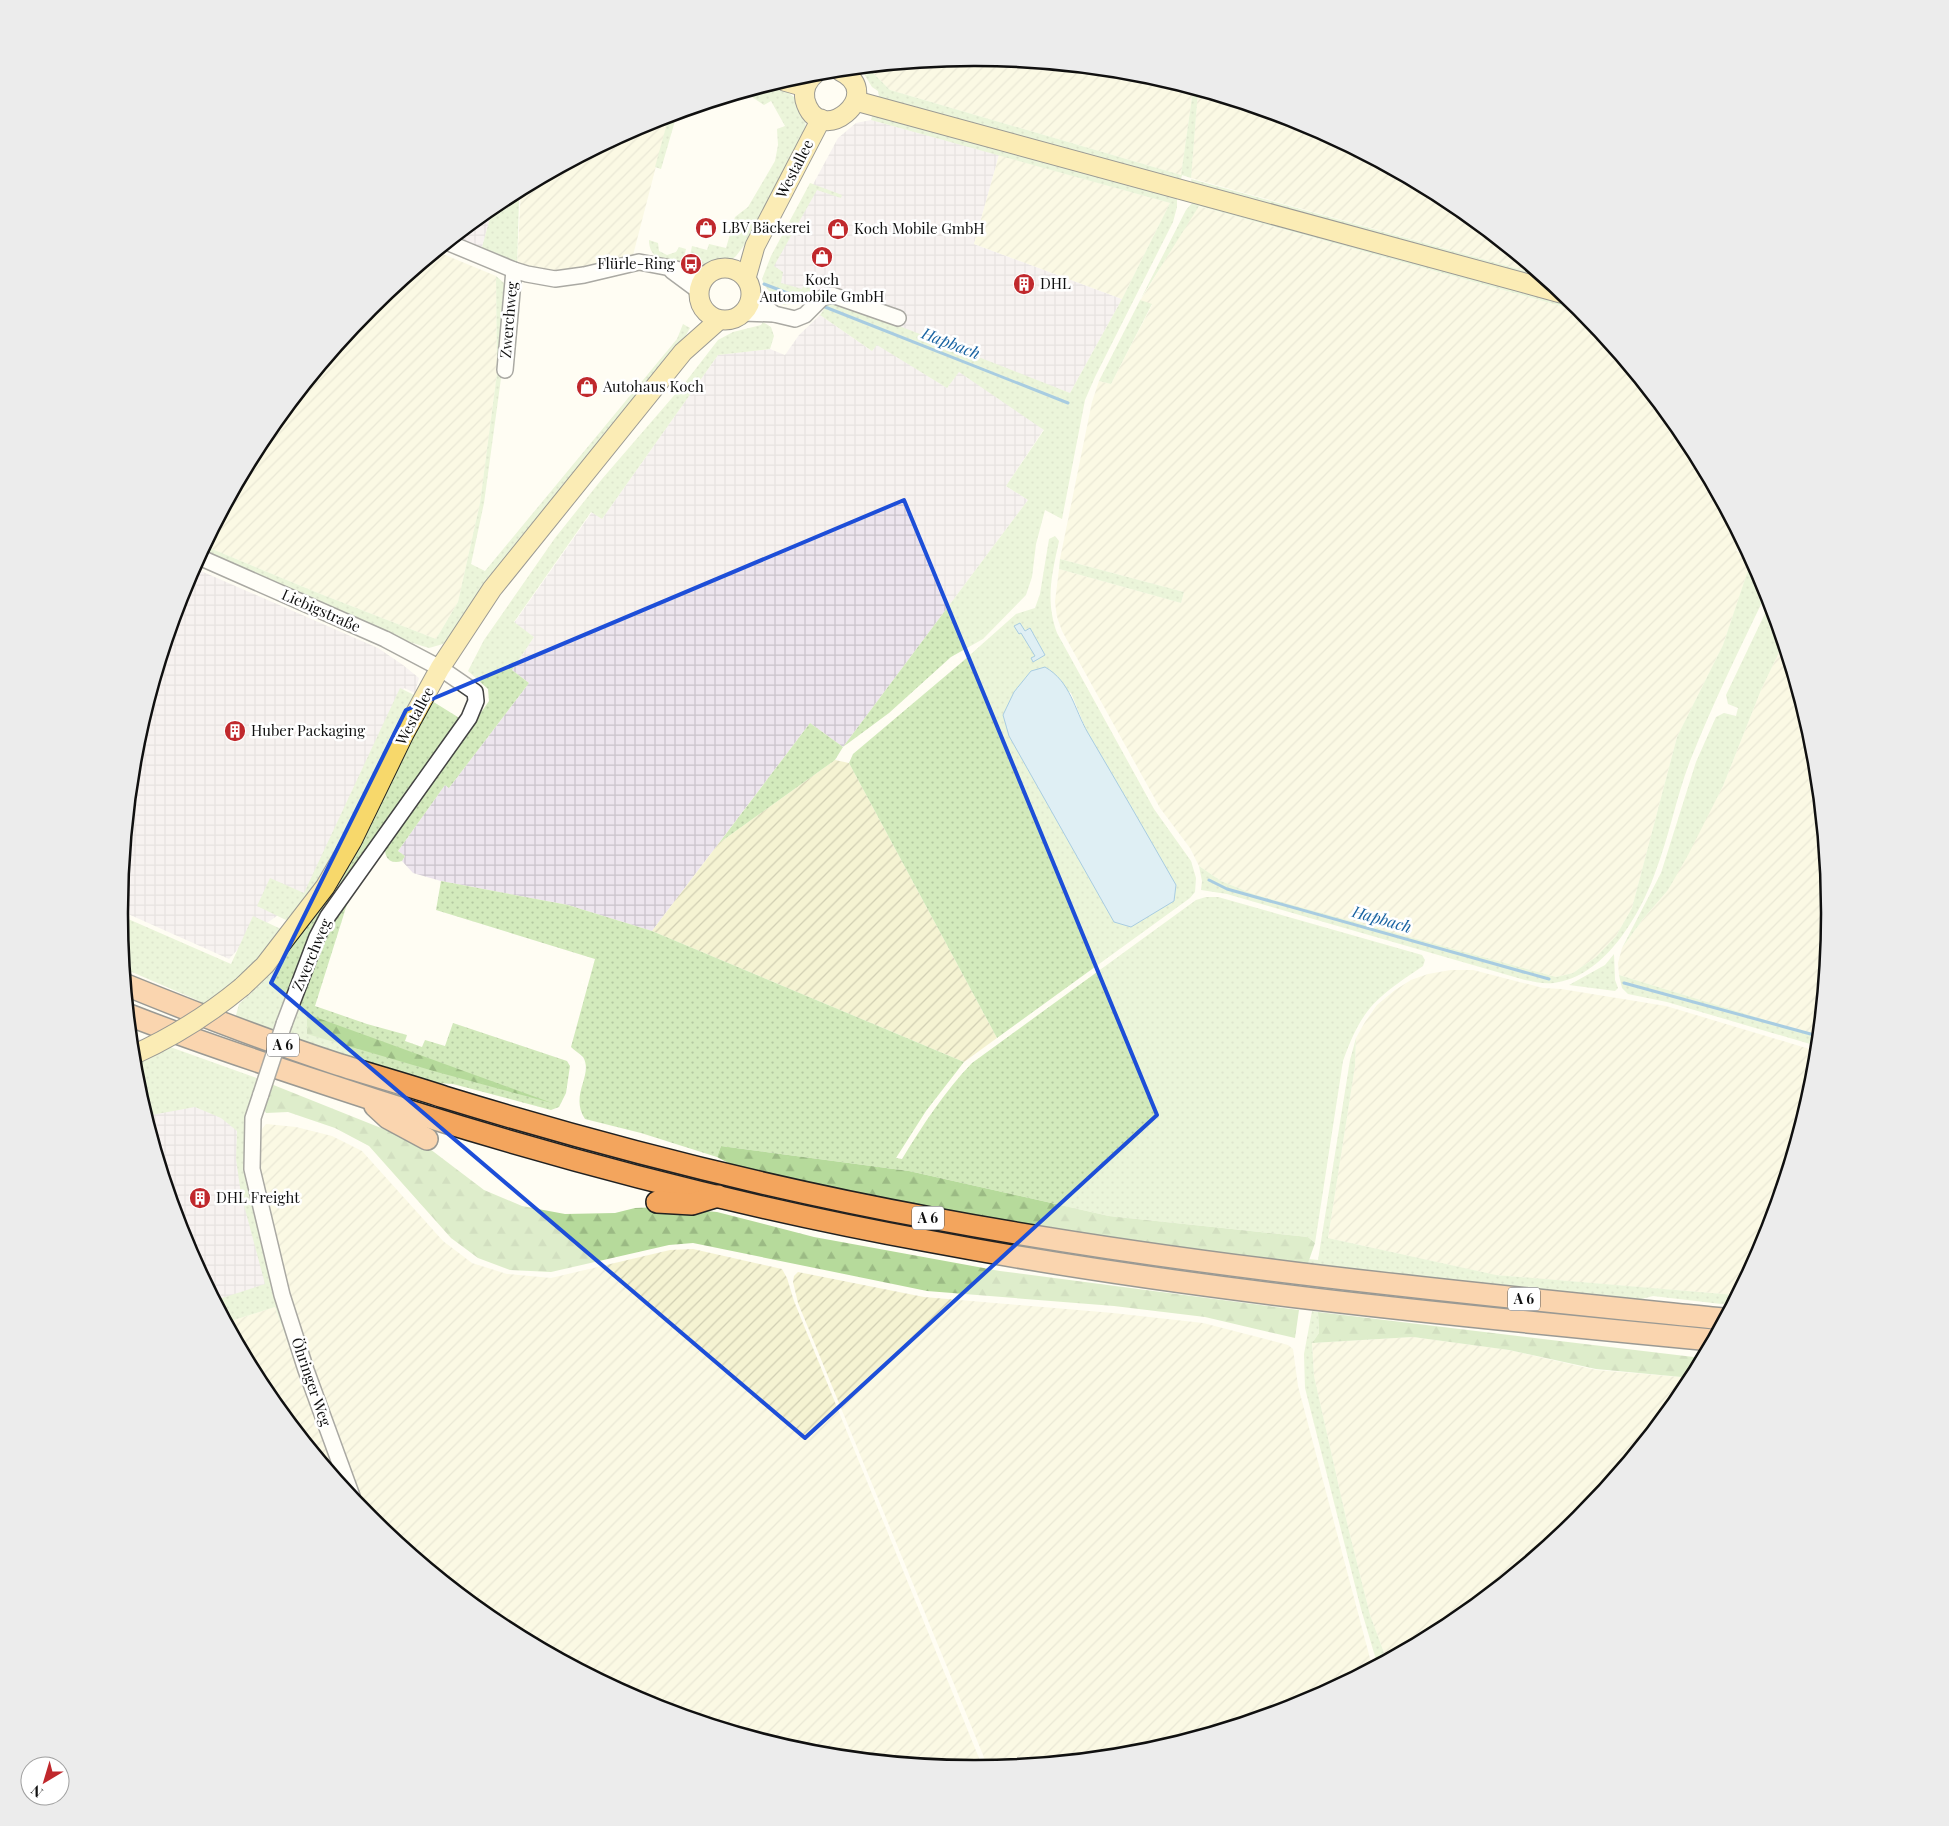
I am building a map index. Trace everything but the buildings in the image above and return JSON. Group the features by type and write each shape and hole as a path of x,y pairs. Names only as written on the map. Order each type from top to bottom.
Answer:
{"highway":[{"name":"A 6","path":"132,987 334,1063 528,1123 689,1165 928,1218 1072,1242 1299,1273 1718,1318"},
{"name":"A 6","path":"134,1017 189,1039 364,1097 562,1156 718,1196 926,1241 1036,1260 1294,1296 1461,1316 1706,1339"},
{"path":"364,1097 388,1118 428,1139"},
{"path":"657,1202 692,1204 718,1196"}],"main road":[{"path":"810,83 804,96 807,106 813,114 821,119 832,120 842,118 851,111 856,101 853,81 848,76"},
{"path":"856,101 1547,289"},
{"name":"Westallee","path":"742,281 755,246 821,119"},
{"path":"718,269 742,281 748,307 743,313 736,318 728,320 719,320 711,316 703,292 718,269"},
{"name":"Westallee","path":"683,352 703,292"},
{"name":"Westallee","path":"140,1052 159,1044 217,1008 265,965 325,887 352,841 404,734 440,668 492,589 683,352 719,320"}],"street":[{"path":"454,245 514,270 555,279 584,275 639,262 669,269 703,292"},
{"name":"Zwerchweg","path":"505,370 514,270"},
{"path":"742,281 774,314"},
{"path":"743,313 774,314 795,319 805,315 822,298 832,295 898,318"},
{"name":"Liebigstraße","path":"205,561 385,639 440,668"},
{"name":"Zwerchweg","path":"282,1295 252,1169 253,1118 284,1024 317,937 328,916 469,718 476,701 475,692 440,668"},
{"name":"Öhringer Weg","path":"282,1295 306,1370 346,1480"}],"highlighted area":[{"path":"904,500 1157,1115 805,1438 271,983 406,710"}],"shaded area":[{"path":"974,66 1030,68 1085,73 1192,95 1181,175 890,90 872,72"},
{"path":"1198,96 1247,111 1299,131 1349,154 1398,180 1445,209 1490,241 1527,271 1191,178"},
{"path":"871,120 999,155 974,244 1122,299 1070,393 762,279 838,138 856,123"},
{"path":"667,125 632,259 556,273 517,266 521,199 600,154"},
{"path":"999,155 1170,203 1122,299 974,244"},
{"path":"1198,206 1566,307 1611,355 1679,443 1708,490 1734,538 1738,547 1736,551 1741,553 1748,569 1723,645 1677,737 1632,908 1616,936 1596,957 1573,973 1556,977 1253,894 1221,881 1199,866 1190,848 1160,808 1062,631 1057,617 1055,602 1059,569 1181,603 1184,592 1060,559 1092,402 1099,381 1111,384 1152,305 1140,301"},
{"path":"490,219 481,251 459,241"},
{"path":"443,254 496,276 497,373 480,503 458,602 436,639 210,548 241,490 270,443 338,355 376,314 416,276"},
{"path":"820,315 872,351 877,344 947,388 959,371 1044,429 1006,486 1028,500 843,747 810,723 652,931 568,905 441,881 413,873 402,861 405,856 398,851 445,785 449,788 529,683 512,670 534,637 514,623 592,512 602,519 718,355 770,349 785,355 799,335"},
{"path":"200,571 378,648 419,678 415,693 404,688 309,893 253,933 229,959 128,914 130,858 135,802 144,748 157,694 173,641"},
{"path":"1779,652 1805,748 1814,802 1819,858 1821,913 1819,968 1812,1034 1619,975 1618,963 1622,948 1643,919 1668,890 1723,786 1761,690"},
{"path":"835,760 849,763 997,1038 964,1062 652,931 719,843"},
{"path":"1451,970 1473,970 1543,988 1561,989 1666,1006 1810,1049 1792,1132 1776,1185 1757,1237 1730,1295 1495,1275 1328,1238 1355,1066 1356,1038 1377,1005 1411,980 1428,974"},
{"path":"137,1038 179,1056 245,1117 269,1291 223,1304 215,1288 192,1237 173,1185 157,1132 144,1078"},
{"path":"266,1124 296,1127 332,1136 362,1151 443,1241 472,1263 507,1274 551,1278 670,1250 693,1249 782,1269 980,1760 919,1758 864,1753 755,1731 702,1715 650,1695 600,1672 551,1646 504,1617 459,1585 416,1550 353,1487 347,1473 309,1371 253,1170 258,1134"},
{"path":"798,1272 924,1297 1113,1313 1203,1323 1288,1345 1293,1349 1298,1386 1371,1661 1299,1695 1247,1715 1194,1731 1085,1753 985,1760 798,1303 793,1282 794,1276"},
{"path":"275,1307 331,1462 270,1383 233,1321"},
{"path":"1413,1337 1509,1350 1596,1370 1683,1377 1646,1428 1611,1471 1573,1512 1533,1550 1490,1585 1445,1617 1384,1653 1370,1615 1348,1527 1314,1376 1312,1343"}],"green space":[{"path":"872,72 890,90 1181,175 1192,95 1194,95 1198,96 1191,178 1182,175 1180,184 879,97 878,91 872,87 864,73"},
{"path":"781,89 785,91 796,99 800,105 806,128 755,231 736,256 728,263 716,263 706,268 694,269 695,263 689,261 692,246 707,250 709,244 726,248 735,217 748,207 775,161 778,145 777,129 785,126 771,101 764,105 751,96"},
{"path":"873,113 1177,198 1173,222 1085,400 1062,519 1045,510 1036,544 1032,577 1026,595 983,639 951,657 889,713 843,747 1028,500 1006,486 1044,430 959,372 947,388 877,345 872,351 820,315 827,305 838,302 1070,393 1122,299 1170,203 871,120"},
{"path":"675,121 661,169 655,167 667,125"},
{"path":"1191,179 1527,271 1540,283 1192,187"},
{"path":"810,183 842,195 841,198 817,190 774,266 783,272 781,283 802,289 805,281 814,285 815,293 809,300 785,305 772,300 773,296 762,279 771,256"},
{"path":"519,200 517,266 481,251 490,219"},
{"path":"1205,201 1555,297 1566,307 1199,206 1141,298 1186,210 1193,202"},
{"path":"649,240 658,243 659,251 667,255 676,252 679,247 686,249 682,265 665,261 655,256 650,247"},
{"path":"496,276 504,283 502,371 484,503 471,564 485,571 677,339 683,324 690,328 676,353 443,644 429,648 393,637 207,555 210,548 436,639 458,602 480,503 497,373"},
{"path":"1140,300 1152,304 1111,384 1099,381"},
{"path":"763,322 771,327 774,336 770,349 718,355 602,519 591,512 514,622 534,637 512,670 529,683 449,788 445,785 398,851 405,856 402,861 395,862 390,860 386,856 385,849 489,701 488,689 468,671 484,640 555,538 602,479 684,384 718,340 733,332 761,325"},
{"path":"1055,536 1059,541 1051,587 1051,609 1057,633 1154,809 1191,861 1196,878 1195,892 1190,898 997,1038 849,763 853,754 1016,614 1035,608 1040,594 1049,539","holes":["1031,671 1071,693 1085,727"]},
{"path":"1060,559 1184,592 1181,603 1059,569"},
{"path":"1748,569 1762,603 1717,697 1690,761 1660,859 1648,889 1630,924 1619,940 1592,967 1576,976 1555,983 1525,980 1227,894 1201,890 1202,881 1199,866 1221,881 1253,894 1556,977 1573,973 1596,957 1616,936 1632,908 1677,737 1723,645"},
{"path":"1766,612 1779,652 1761,690 1723,786 1668,890 1643,919 1622,948 1661,873 1696,762 1716,717 1724,713 1736,716 1738,708 1728,704 1726,695"},
{"path":"400,688 416,696 348,838 297,917 286,920 257,906 270,878 304,893"},
{"path":"432,701 461,719 324,916 277,1034 235,1019 239,1004 253,991 290,944"},
{"path":"810,723 843,747 835,760 719,843"},
{"path":"441,881 568,905 652,931 964,1062 926,1111 896,1158 902,1159 943,1097 972,1063 1196,900 1206,897 1218,897 1422,955 1425,960 1423,966 1382,995 1373,1005 1357,1028 1343,1061 1315,1243 1308,1237 1109,1216 909,1171 721,1146 717,1157 641,1133 585,1119 579,1102 586,1064 583,1057 571,1047 595,959 436,910"},
{"path":"349,898 315,1006 367,1024 407,1035 405,1041 422,1047 425,1040 445,1046 453,1023 567,1061 570,1066 566,1093 559,1107 551,1110 453,1084 421,1082 289,1038 298,1003 320,941"},
{"path":"253,916 281,929 256,966 204,1005 199,1001 130,971 128,919 231,964"},
{"path":"1614,954 1615,980 1618,988 1615,991 1569,985 1605,965"},
{"path":"1619,975 1812,1034 1811,1044 1667,1002 1628,994 1622,988"},
{"path":"307,1014 552,1103 307,1034"},
{"path":"1356,1038 1355,1066 1328,1238 1496,1275 1730,1295 1725,1304 1653,1296 1630,1302 1307,1266 1309,1259 1318,1260 1350,1060"},
{"path":"159,1043 265,1081 253,1118 268,1238 346,1480 332,1463 275,1307 233,1321 221,1298 265,1284 241,1194 236,1159 237,1131 221,1118 195,1107 153,1115 140,1052"},
{"path":"271,1084 426,1146 484,1190 522,1206 565,1214 615,1213 635,1208 660,1207 717,1212 814,1237 1000,1271 1299,1310 1295,1338 1205,1317 1114,1306 927,1291 693,1243 669,1245 551,1272 510,1270 478,1258 451,1238 369,1146 335,1128 288,1112 266,1113 263,1108"},
{"path":"721,1146 909,1171 1109,1216 1308,1237 1315,1243 1307,1266 998,1221 738,1168 717,1157"},
{"path":"1312,1311 1318,1312 1319,1333 1312,1343 1314,1376 1370,1615 1384,1653 1376,1658 1361,1609 1305,1388 1304,1354"},
{"path":"1318,1312 1695,1357 1683,1377 1596,1369 1509,1350 1413,1337 1312,1343 1319,1333"}],"water":[{"path":"1020,623 1025,631 1030,628 1045,655 1033,662 1031,658 1035,656 1021,633 1019,634 1014,626"},
{"path":"1045,667 1061,680 1066,688 1088,733 1176,885 1174,901 1131,927 1114,922 1009,736 1003,715 1014,692 1031,671"}],"waterway":[{"name":"Hapbach","path":"764,284 803,299"},
{"name":"Hapbach","path":"825,307 1068,403"},
{"name":"Hapbach","path":"1209,880 1227,889 1549,979"},
{"name":"Hapbach","path":"1624,983 1812,1034"}],"place":[{"name":"LBV Bäckerei","path":"706,228"},
{"name":"Koch Mobile GmbH","path":"838,229"},
{"name":"Koch Automobile GmbH","path":"822,257"},
{"name":"Flürle-Ring","path":"691,264"},
{"name":"DHL","path":"1024,284"},
{"name":"Autohaus Koch","path":"587,387"},
{"name":"Huber Packaging","path":"235,731"},
{"name":"DHL Freight","path":"200,1198"}]}
